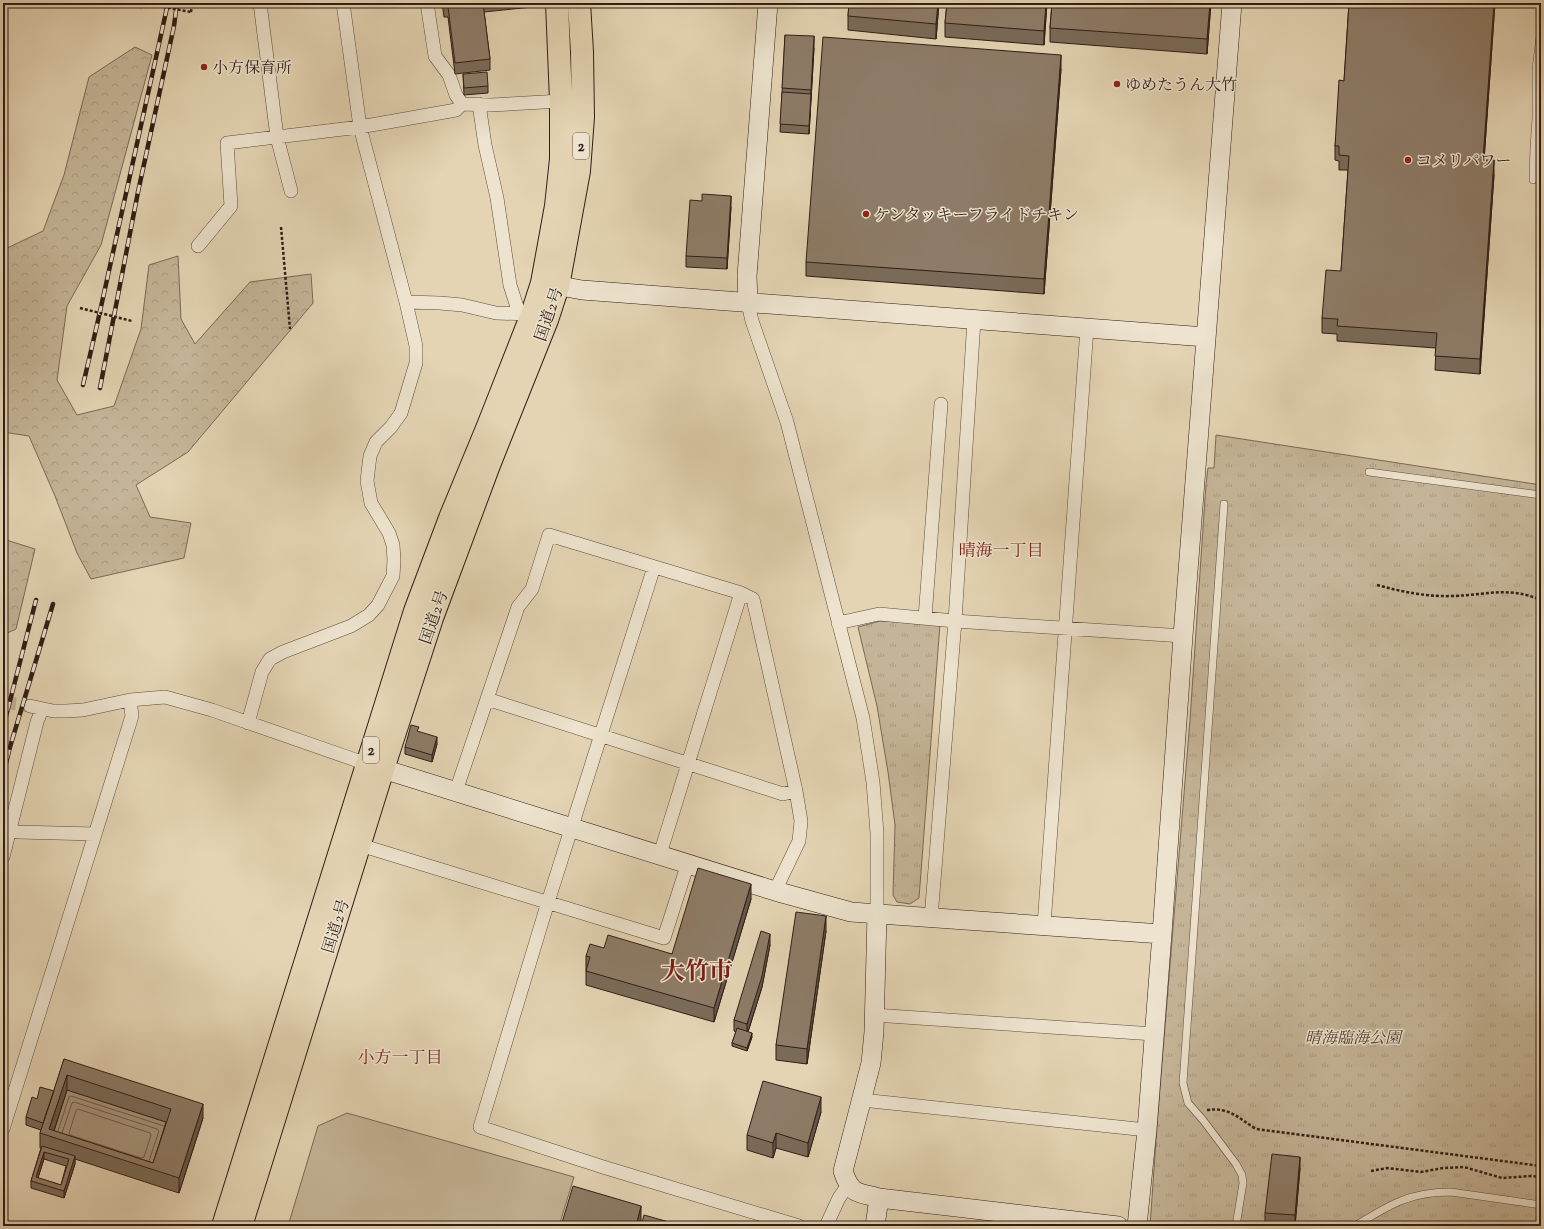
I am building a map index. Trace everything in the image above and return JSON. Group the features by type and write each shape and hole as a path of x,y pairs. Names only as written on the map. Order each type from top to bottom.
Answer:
{"highway":[{"name":"国道2号","path":"550,285 561,159 561,101 557,3"},
{"name":"国道2号","path":"241,1226 360,845 375,766 415,611 450,518 533,316 550,285 579,171 583,117 582,52 579,3"},
{"name":"国道2号","path":"223,1226 375,766"}],"street":[{"path":"260,3 277,137 291,192"},
{"path":"248,723 262,672 270,659 283,652 350,626 369,615 378,605 393,576 393,545 389,533 371,503 367,481 370,456 376,442 391,427 401,413 416,363 416,346 406,302 360,127 343,3"},
{"path":"426,3 435,56 449,75 456,95 462,104"},
{"path":"768,3 747,276 748,303 752,321 787,422 862,718 873,782 877,832 877,914 871,1063 843,1171 848,1185 857,1192 879,1198 1118,1226"},
{"path":"1137,1226 1147,1130 1183,636 1232,3"},
{"path":"198,246 231,206 227,143 360,127 456,110 462,104 491,105 561,101"},
{"path":"479,104 485,145 497,198 510,285 533,316"},
{"path":"550,285 582,290 1206,337"},
{"path":"406,302 462,305 496,313 533,316"},
{"path":"931,918 955,621 974,320"},
{"path":"1044,925 1087,328"},
{"path":"925,618 942,404"},
{"path":"456,791 518,607 532,589 549,535 741,594 753,599 796,791 801,821 799,840 775,891"},
{"path":"654,567 602,736 548,902 480,1128 799,1226"},
{"path":"660,854 741,594"},
{"path":"838,623 879,614 955,621 1183,636"},
{"path":"3,857 37,722 36,708 53,711 83,710 130,700 165,697 187,702 375,766 775,891 851,912 1162,934"},
{"path":"487,699 783,794 796,791"},
{"path":"3,1129 132,716 130,700"},
{"path":"9,830 18,832 95,834"},
{"path":"360,845 664,938 688,863"},
{"path":"874,1015 1154,1034"},
{"path":"862,1100 1147,1130"},
{"path":"826,1226 839,1198 848,1185"},
{"path":"875,1226 879,1198"}],"lane":[{"path":"1533,180 1536,118 1536,70 1541,28"},
{"path":"1369,472 1541,495"},
{"path":"1224,504 1183,1083 1188,1103 1236,1164 1242,1175 1243,1183 1236,1226"},
{"path":"1355,1226 1396,1202 1439,1192 1451,1192 1541,1205"}],"path":[{"path":"138,3 139,7 158,4 191,12 192,3"},
{"path":"281,226 290,329"},
{"path":"80,308 132,321"},
{"path":"1377,585 1415,595 1453,596 1511,591 1528,594 1541,600"},
{"path":"1195,1111 1218,1108 1238,1115 1256,1129 1541,1166"},
{"path":"1371,1171 1387,1168 1421,1172 1443,1168 1464,1167 1502,1178 1531,1176 1541,1177"}],"green space":[{"path":"135,47 152,55 101,245 67,306 57,380 77,415 114,406 141,329 149,265 178,256 181,319 195,344 250,282 311,274 313,303 188,452 136,485 150,517 191,523 184,558 91,579 77,553 55,496 29,436 3,432 3,250 43,231 64,175 89,77"},
{"name":"晴海臨海公園","path":"1216,435 1541,485 1541,1226 1150,1226 1190,720 1206,484 1208,468 1214,468"},
{"path":"3,539 35,549 16,629 3,635"},
{"path":"880,621 940,624 919,898 910,904 897,902 893,895 895,825 877,706 858,627"},
{"path":"347,1113 574,1177 559,1226 288,1226 318,1126"}],"water":[{"path":"67,1090 171,1124 153,1178 49,1144"}],"building":[{"path":"483,3 490,59 455,63 448,7"},
{"path":"849,3 938,3 936,24 848,16"},
{"path":"947,3 1046,3 1044,31 945,23"},
{"path":"1052,3 1210,3 1207,39 1050,28"},
{"path":"1349,3 1494,3 1483,160 1494,160 1480,359 1435,356 1437,333 1337,326 1338,319 1322,318 1326,270 1341,271 1349,156 1339,155 1339,146 1335,146 1339,80 1344,81"},
{"path":"785,35 814,36 811,90 782,88"},
{"path":"823,37 1061,55 1044,279 806,262"},
{"path":"487,72 488,86 464,88 463,74"},
{"path":"782,92 811,94 809,126 780,124"},
{"path":"702,194 731,196 727,258 686,256 690,200 702,201"},
{"path":"411,725 419,727 417,731 437,737 432,755 405,747"},
{"path":"698,868 751,884 714,1008 586,971 590,957 586,956 590,944 604,948 608,935 672,954"},
{"path":"796,912 826,916 807,1049 776,1045"},
{"path":"761,931 770,934 762,976 747,1024 734,1020"},
{"path":"737,1028 752,1033 747,1048 732,1043"},
{"path":"64,1059 203,1104 179,1178 40,1133","holes":["67,1075 171,1109 153,1163 49,1129"]},
{"path":"763,1081 821,1097 808,1143 776,1133 773,1143 747,1135"},
{"path":"40,1087 54,1091 43,1123 26,1117 32,1097 37,1099"},
{"path":"42,1146 75,1156 64,1191 31,1181","holes":["44,1152 69,1159 61,1185 36,1177"]},
{"path":"1272,1154 1300,1157 1295,1215 1265,1213"},
{"path":"573,1186 641,1206 636,1226 561,1226"},
{"path":"644,1215 683,1226 641,1226"}],"tunnel":[{"path":"3,702 30,706"}],"railway":[{"path":"83,385 168,3"},
{"path":"100,388 138,192 174,26 177,3"},
{"path":"3,728 36,600"},
{"path":"3,776 10,747 53,604"}],"place":[{"name":"小方保育所","path":"204,67"},
{"name":"ゆめたうん大竹","path":"1117,84"},
{"name":"コメリパワー","path":"1408,160"},
{"name":"ケンタッキーフライドチキン","path":"866,214"}],"district":[{"name":"晴海一丁目","path":"1001,550"},
{"name":"大竹市","path":"697,971"},
{"name":"小方一丁目","path":"400,1057"}]}
